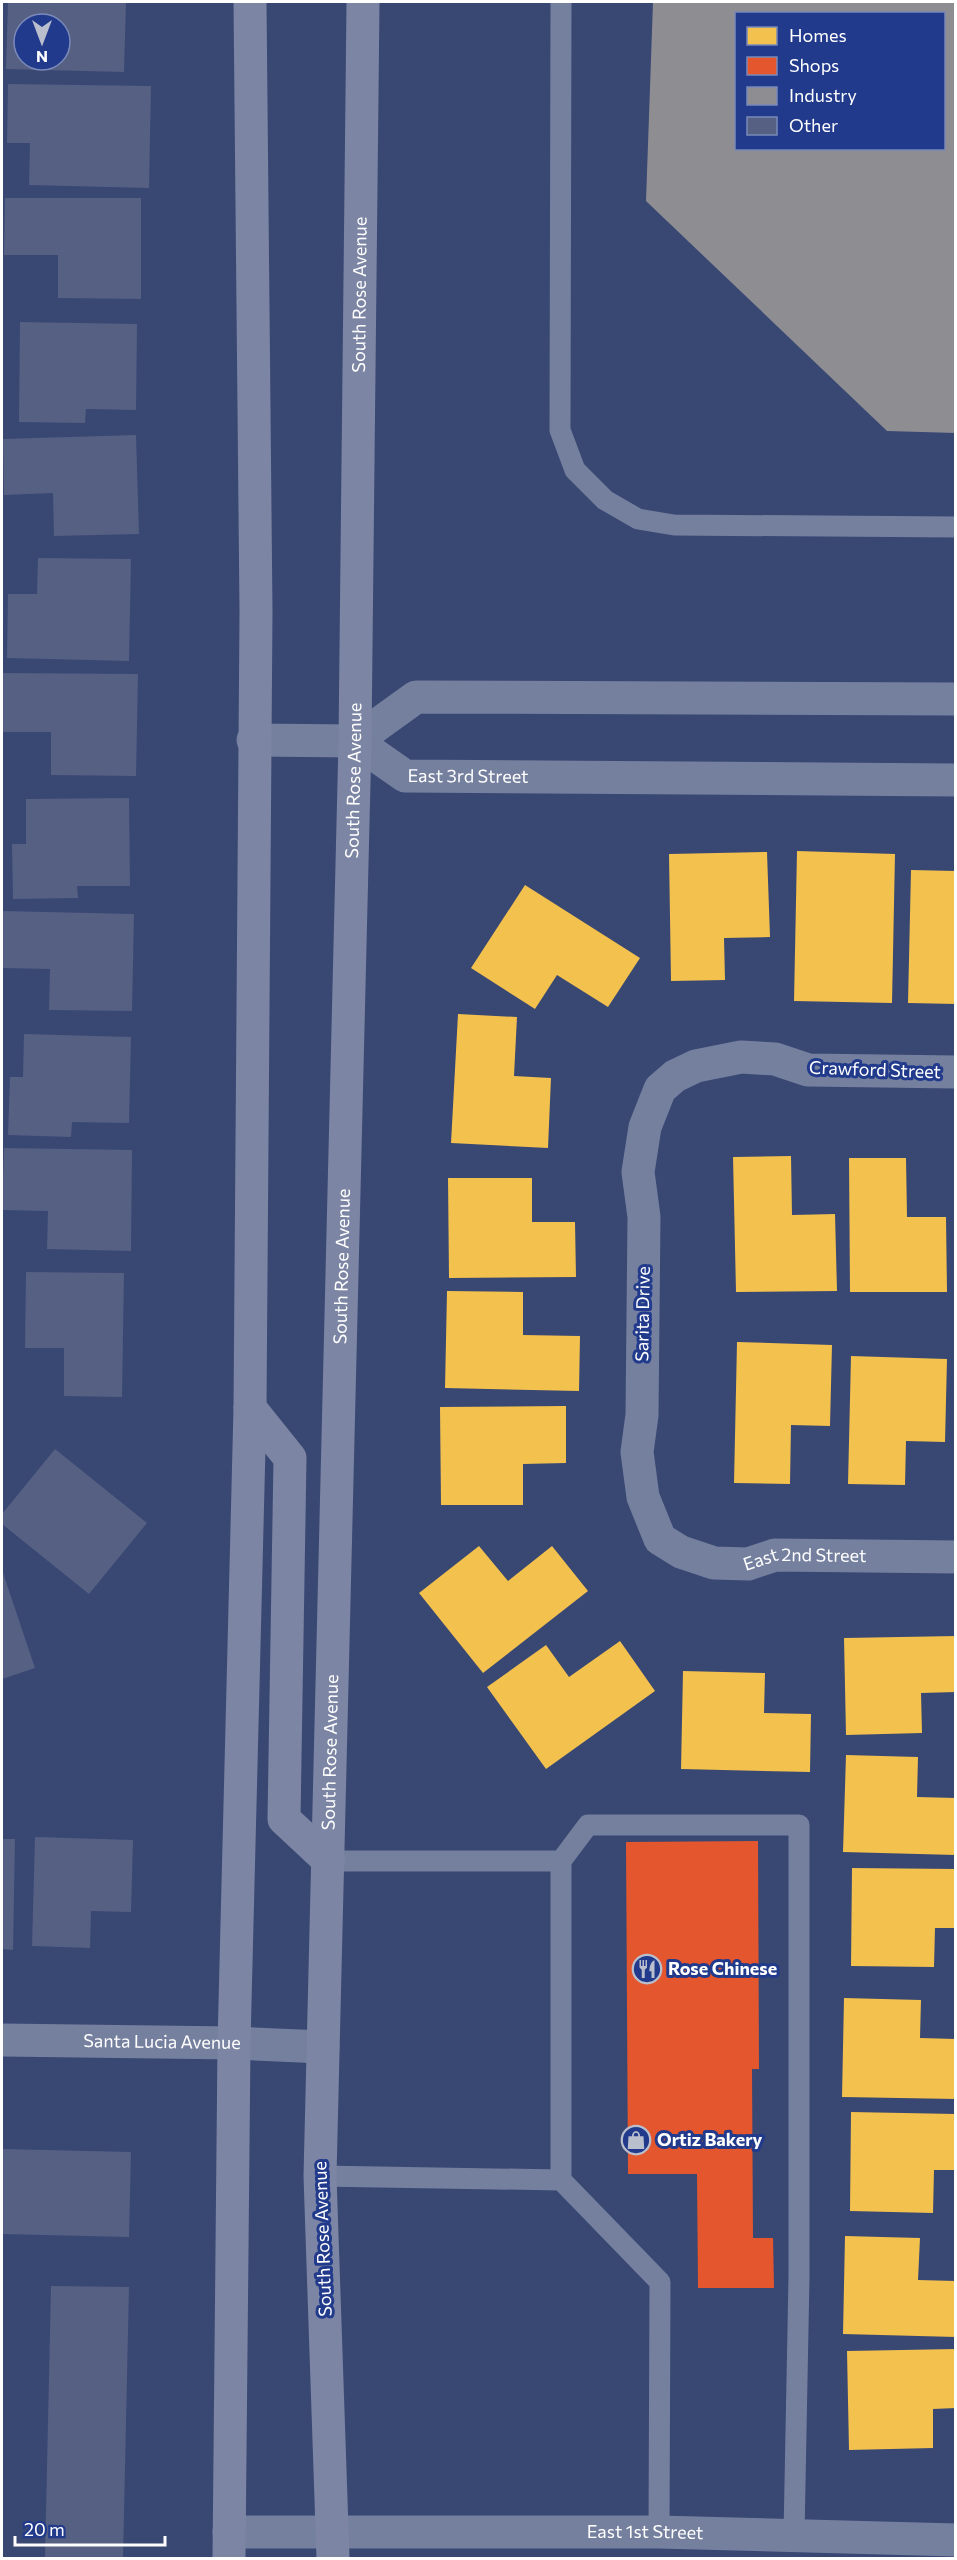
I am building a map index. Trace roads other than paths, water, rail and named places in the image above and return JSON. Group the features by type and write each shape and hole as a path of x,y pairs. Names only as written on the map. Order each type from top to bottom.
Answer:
{"main road":[{"path":"229,2545 234,2043 250,1408 253,740 256,612 250,2"},
{"name":"South Rose Avenue","path":"333,2545 320,2176 356,741 363,2"},
{"path":"250,1408 290,1458 284,1819 329,1861"}],"street":[{"path":"253,740 356,741 416,697 956,699"},
{"name":"East 3rd Street","path":"356,741 405,776 956,780"},
{"name":"Crawford Street","path":"660,1089 675,1076 696,1066 741,1057 775,1059 807,1070 956,1072"},
{"name":"Sarita Drive","path":"660,1089 645,1127 638,1172 644,1218 642,1415 638,1452 643,1497 660,1539"},
{"name":"East 2nd Street","path":"660,1539 681,1552 714,1563 748,1564 775,1555 956,1557"},
{"name":"Santa Lucia Avenue","path":"2,2040 234,2043 323,2047"},
{"name":"East 1st Street","path":"229,2545 659,2545 794,2535 956,2540"}],"lane":[{"path":"561,2 560,430 575,470 605,500 638,519 674,525 956,527"},
{"path":"659,2545 660,2282 561,2180 561,1861 588,1825 799,1825 799,2277 794,2535"},
{"path":"329,1861 561,1861"},
{"path":"320,2176 561,2180"}],"place":[{"name":"Rose Chinese","path":"647,1969"},
{"name":"Ortiz Bakery","path":"636,2140"}]}
